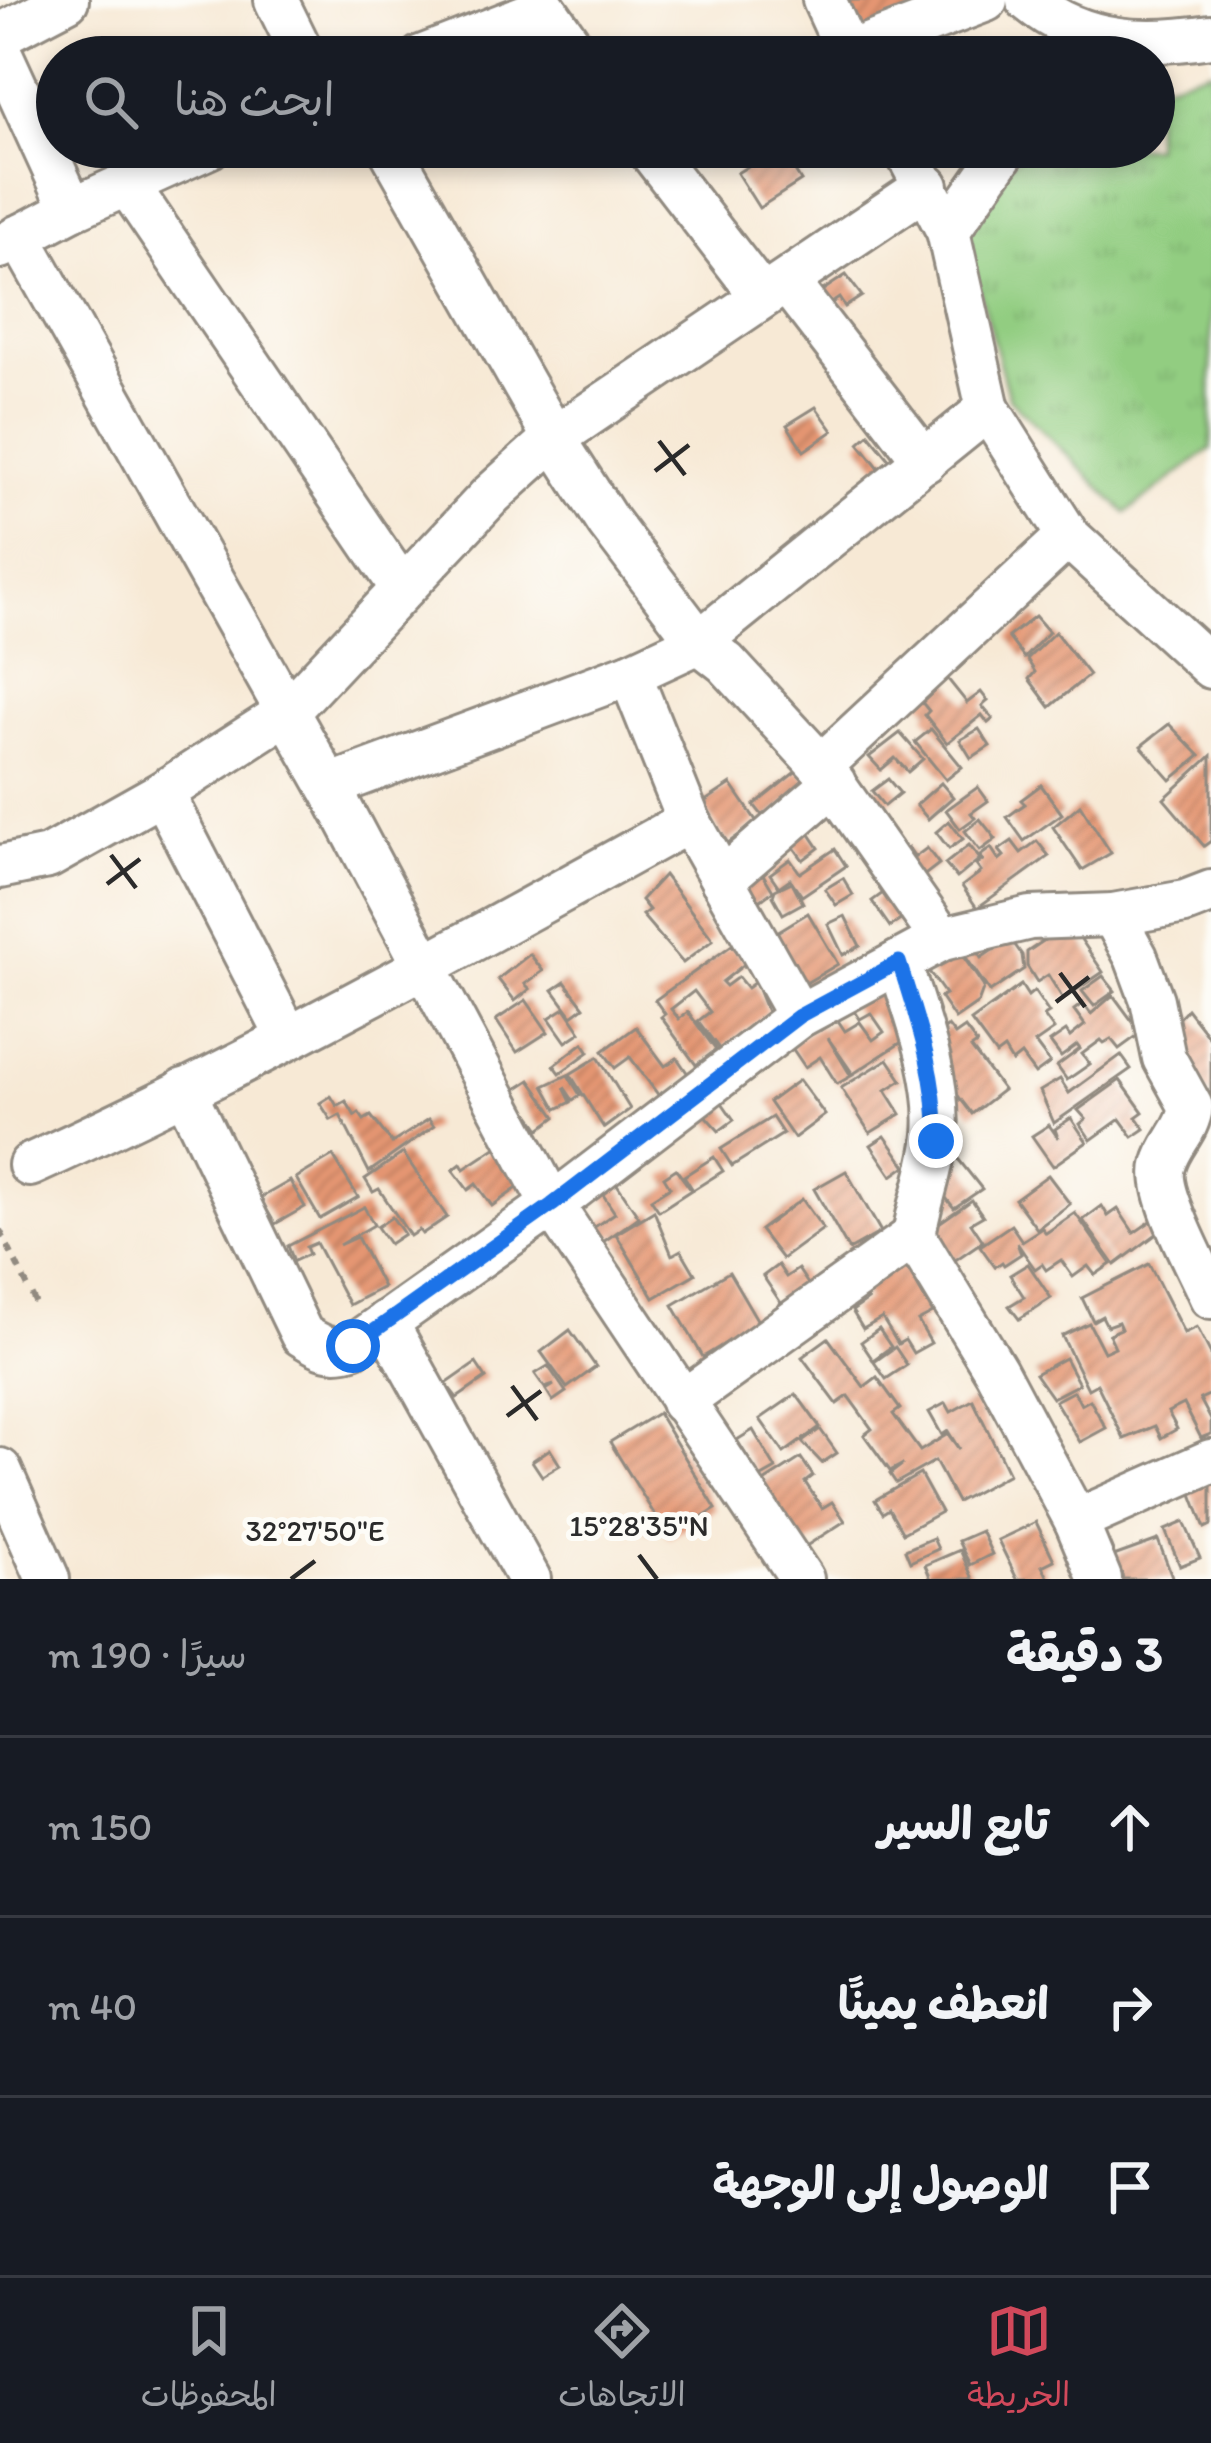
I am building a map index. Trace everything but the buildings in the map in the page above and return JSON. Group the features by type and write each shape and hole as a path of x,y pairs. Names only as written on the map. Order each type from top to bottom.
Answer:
{"street":[{"path":"0,35 68,0"},
{"path":"276,0 294,36"},
{"path":"824,0 838,36"},
{"path":"895,36 986,0"},
{"path":"1028,0 1057,36"},
{"path":"470,36 542,5 564,36"},
{"path":"1175,40 1211,36"},
{"path":"0,52 36,130"},
{"path":"53,168 72,209"},
{"path":"162,168 10,242 328,786 552,1205 802,1579"},
{"path":"401,168 554,438 608,522 700,642 726,663 828,774 942,939"},
{"path":"665,168 925,461"},
{"path":"916,168 948,231 988,409 1068,536 1211,668"},
{"path":"948,231 992,168"},
{"path":"127,184 401,587"},
{"path":"0,867 49,857 162,794 286,713 401,587 554,438 927,186"},
{"path":"328,786 630,674 700,642 988,409"},
{"path":"722,880 1068,536"},
{"path":"630,674 689,821 799,1016"},
{"path":"162,794 287,1036"},
{"path":"30,1165 425,967 689,821"},
{"path":"184,1090 302,1334 322,1348 338,1351 353,1346 552,1205 799,1016 942,939 1030,918 1113,915 1185,902 1211,892"},
{"path":"1113,915 1152,1000 1164,1058 1191,1107 1185,1132 1162,1172 1180,1228 1211,1297"},
{"path":"682,1402 914,1236 937,1118 899,962"},
{"path":"914,1236 996,1371 1076,1521 1100,1579"},
{"path":"386,1322 529,1579"},
{"path":"1076,1521 1211,1461"},
{"path":"0,1470 48,1579"}],"path":[{"path":"0,1230 39,1310"}],"green space":[{"path":"1211,69 1211,449 1126,513 1009,398 963,231 1006,168 1175,168 1175,80"}],"route":[{"path":"353,1346 552,1205 799,1016 899,962 927,1063 937,1118 936,1141"}]}
